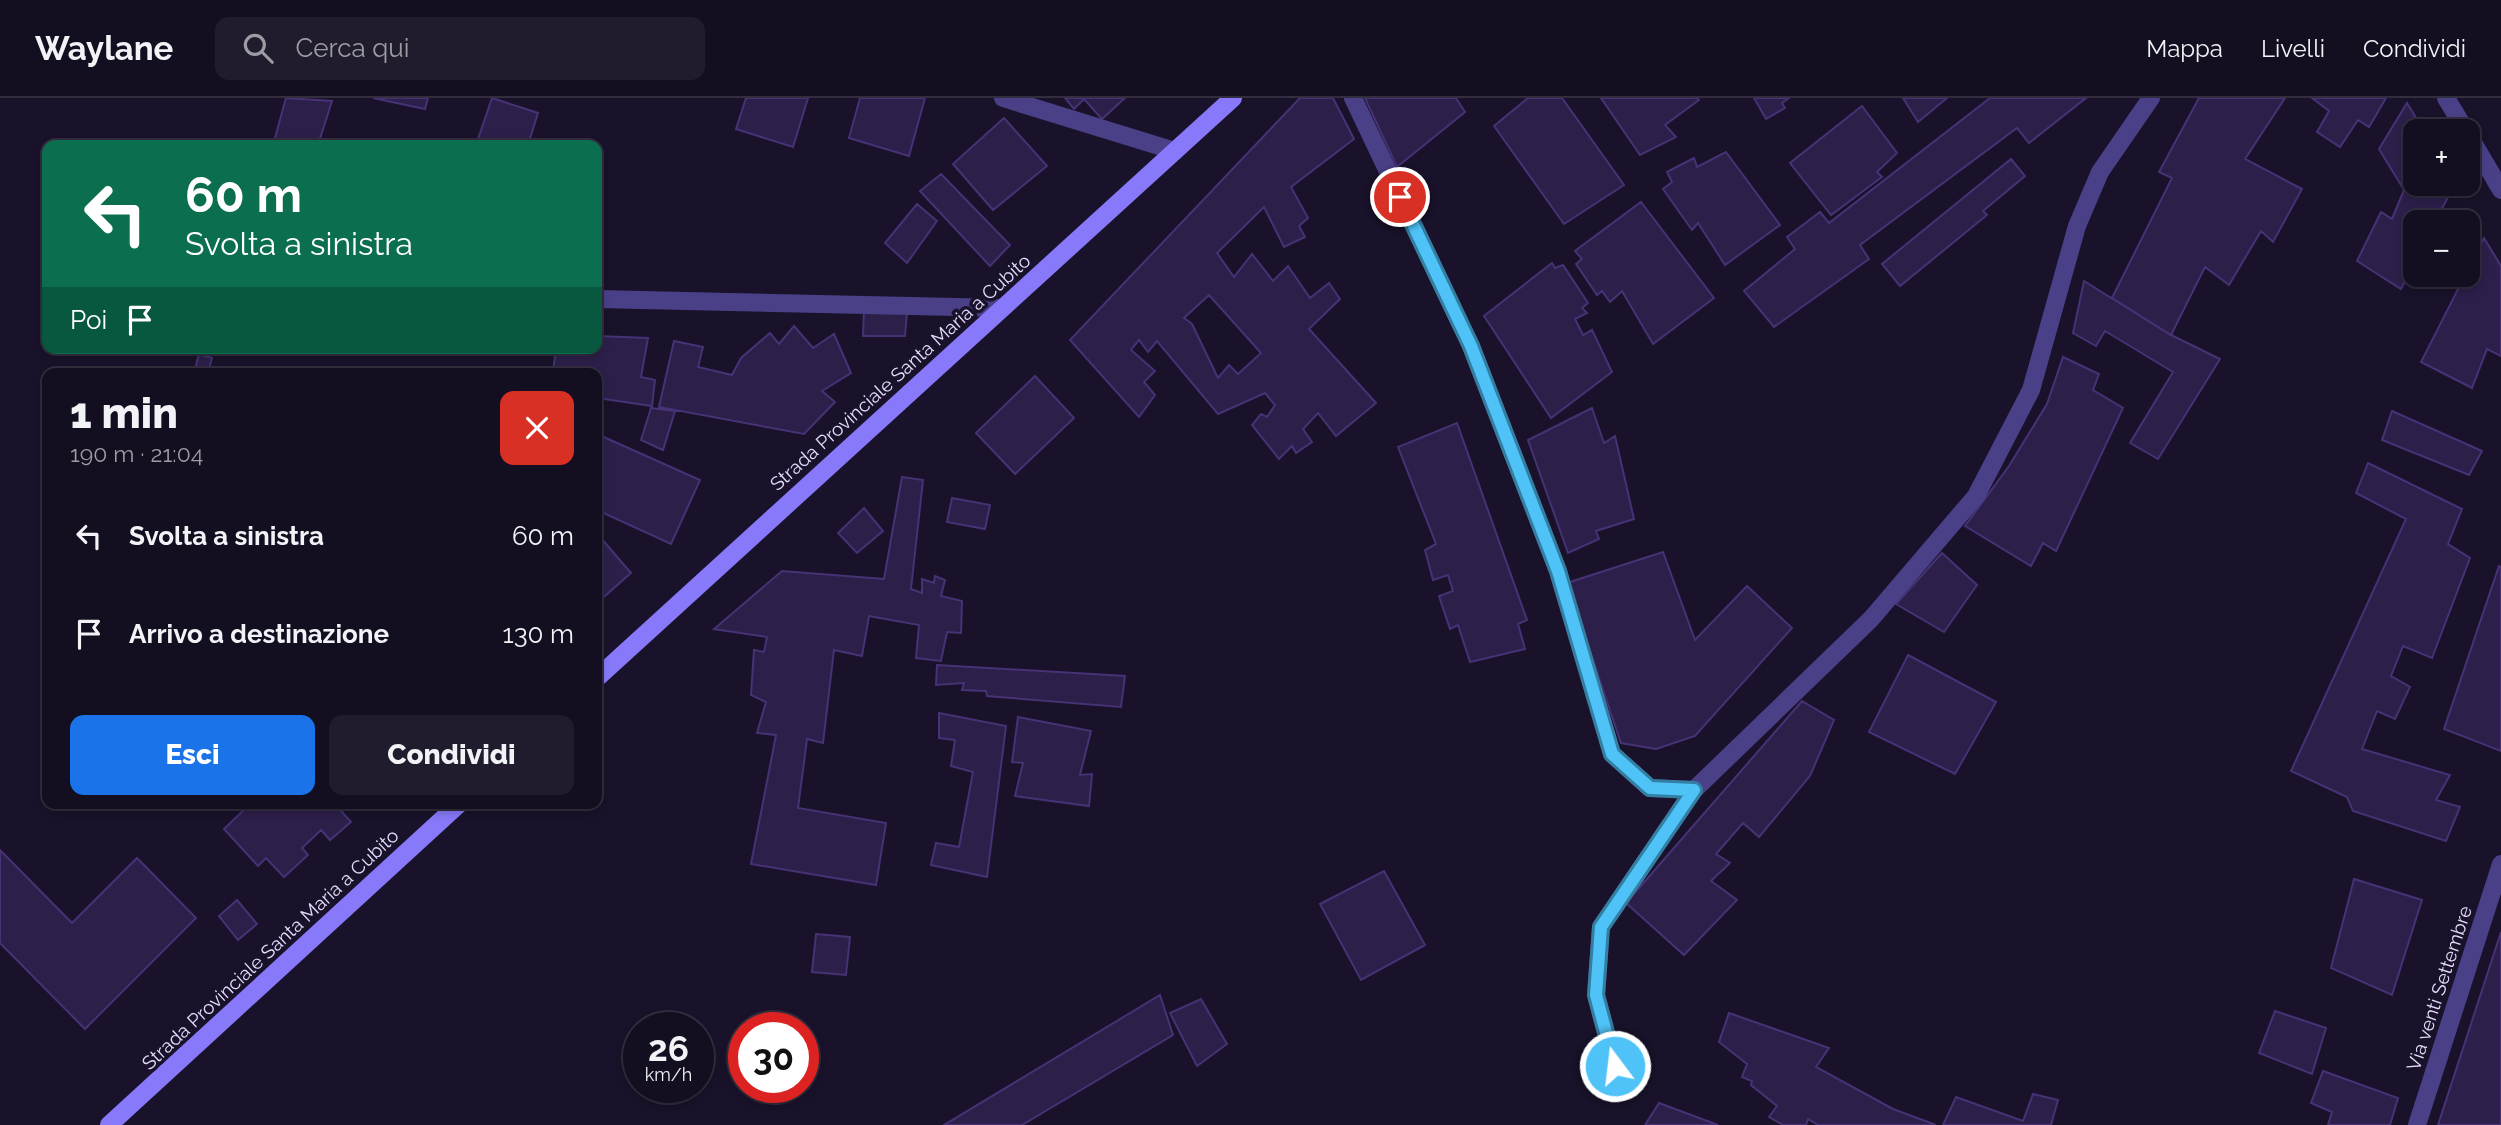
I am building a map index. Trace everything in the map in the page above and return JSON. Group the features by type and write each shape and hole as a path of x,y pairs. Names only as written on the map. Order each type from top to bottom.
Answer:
{"main road":[{"name":"Strada Provinciale Santa Maria a Cubito","path":"602,673 1233,98"},
{"name":"Strada Provinciale Santa Maria a Cubito","path":"109,1125 453,809"}],"street":[{"path":"1003,98 1175,151"},
{"path":"1353,98 1471,346 1558,571 1612,754 1650,788 1694,790"},
{"path":"1621,1090 1596,995 1601,927 1694,790 1871,619 1976,496 2031,390 2077,226 2100,172 2151,98"},
{"path":"2446,98 2459,119"},
{"path":"2480,155 2501,190"},
{"path":"602,299 1002,308"},
{"name":"Via venti Settembre","path":"2417,1125 2501,864"}],"building":[{"path":"286,98 332,101 320,140 274,140"},
{"path":"373,98 428,98 425,109"},
{"path":"492,98 538,113 530,140 478,140"},
{"path":"746,98 808,98 793,147 736,129"},
{"path":"860,98 925,98 909,156 849,138"},
{"path":"1065,98 1125,98 1102,119 1084,99 1074,109"},
{"path":"1300,98 1333,98 1354,139 1291,187 1308,218 1299,226 1305,237 1284,247 1264,207 1217,253 1234,277 1252,254 1273,281 1288,266 1310,298 1329,283 1340,299 1309,329 1376,403 1336,436 1318,413 1303,429 1312,442 1296,453 1292,446 1279,459 1252,425 1261,414 1267,417 1275,405 1265,393 1218,414 1157,341 1148,352 1139,340 1131,350 1155,371 1144,382 1155,395 1139,417 1070,340","holes":["1209,295 1261,353 1238,374 1229,365 1218,378 1192,324 1184,318"]},
{"path":"1365,98 1456,98 1465,112 1397,167"},
{"path":"1528,98 1562,98 1624,185 1564,224 1494,126"},
{"path":"1601,98 1699,100 1665,125 1676,137 1640,155"},
{"path":"1754,98 1789,98 1782,103 1785,108 1766,119"},
{"path":"1903,98 1947,98 1918,122"},
{"path":"1990,98 2086,98 2029,143 2017,128 1860,245 1869,259 1774,327 1744,291 1795,249 1787,237 1820,212 1829,223"},
{"path":"2199,98 2285,98 2245,159 2302,189 2273,242 2261,231 2229,285 2205,267 2171,335 2112,298 2172,178 2159,172"},
{"path":"2312,98 2386,98 2369,127 2358,120 2340,147 2317,132 2329,111"},
{"path":"2407,103 2417,119 2403,119 2403,188 2379,149"},
{"path":"1862,106 1897,153 1877,172 1882,177 1831,215 1790,163"},
{"path":"1004,118 1047,166 993,210 953,164"},
{"path":"1726,152 1780,225 1725,265 1698,223 1692,230 1663,189 1672,182 1667,172 1694,158 1697,167"},
{"path":"2011,159 2025,176 1983,211 1987,215 1900,286 1882,264"},
{"path":"941,174 1010,245 990,266 920,191"},
{"path":"2403,192 2403,196 2449,196 2441,210 2403,210 2401,289 2357,261 2381,212 2392,219"},
{"path":"1641,202 1714,298 1653,344 1622,291 1610,302 1602,291 1597,295 1576,264 1582,259 1575,251"},
{"path":"917,204 937,221 907,263 885,243"},
{"path":"2484,238 2501,266 2501,356 2487,349 2472,388 2421,362 2459,287 2480,287 2480,246"},
{"path":"1552,263 1555,268 1563,265 1588,303 1582,308 1587,313 1575,319 1583,335 1592,330 1612,372 1551,418 1484,316"},
{"path":"2084,281 2171,335 2220,359 2158,459 2130,443 2173,372 2105,331 2096,346 2073,333"},
{"path":"864,310 907,313 905,336 863,336"},
{"path":"794,326 813,348 834,334 851,373 822,391 835,402 804,434 659,407 674,341 703,347 698,367 732,375 741,358 770,333 779,344"},
{"path":"602,336 648,338 641,377 655,380 652,406 602,399 602,368 554,368 555,354 602,354"},
{"path":"199,354 212,358 209,368 195,368"},
{"path":"2063,357 2099,374 2093,390 2123,408 2056,551 2043,543 2031,566 1965,526 2009,466 2047,404"},
{"path":"1035,376 1074,418 1015,474 976,433"},
{"path":"651,408 675,411 663,450 641,440"},
{"path":"1592,408 1604,443 1615,436 1634,519 1596,531 1599,539 1568,553 1528,440"},
{"path":"2392,411 2482,451 2469,475 2382,440"},
{"path":"1457,423 1527,620 1518,624 1525,649 1470,662 1458,625 1450,629 1439,596 1453,591 1448,575 1433,580 1425,550 1436,544 1398,447"},
{"path":"602,436 700,480 671,544 602,512"},
{"path":"2368,463 2462,509 2448,544 2470,558 2432,658 2403,646 2391,676 2410,687 2395,719 2377,711 2362,749 2450,775 2436,800 2460,807 2446,841 2353,811 2347,797 2291,771 2406,519 2356,493"},
{"path":"902,477 923,480 911,589 922,593 922,579 934,583 935,576 945,580 941,596 962,601 961,633 947,632 941,661 916,658 919,625 869,616 862,656 834,650 823,743 807,739 798,808 886,823 876,885 751,864 776,735 757,733 766,702 751,695 754,650 764,652 767,637 714,629 782,571 884,579"},
{"path":"952,498 990,505 985,529 947,522"},
{"path":"864,508 883,531 857,553 838,533"},
{"path":"602,539 631,573 602,599"},
{"path":"1663,552 1695,640 1747,586 1792,628 1695,736 1656,749 1621,743 1567,583"},
{"path":"1942,553 1977,585 1944,632 1896,604"},
{"path":"2499,566 2501,567 2501,751 2444,729"},
{"path":"1908,655 1996,702 1955,774 1869,732"},
{"path":"937,665 1125,676 1121,707 987,696 986,691 962,690 964,683 936,685"},
{"path":"1802,701 1834,720 1810,776 1759,837 1743,823 1716,854 1730,863 1711,881 1737,900 1684,955 1626,903"},
{"path":"939,713 1006,726 987,877 931,865 936,843 959,847 973,772 951,766 955,740 939,738"},
{"path":"1018,717 1091,731 1080,775 1092,774 1089,806 1015,796 1023,763 1012,762"},
{"path":"245,809 339,809 351,822 330,840 321,830 302,848 308,855 284,877 266,858 258,866 224,829"},
{"path":"0,850 72,923 137,858 196,918 85,1029 0,943"},
{"path":"1384,871 1425,945 1361,980 1320,904"},
{"path":"2354,879 2422,900 2392,995 2331,968"},
{"path":"237,900 257,924 238,940 219,916"},
{"path":"2501,932 2501,1125 2438,1125"},
{"path":"816,934 850,937 846,975 812,972"},
{"path":"1160,995 1173,1035 1022,1125 944,1125"},
{"path":"1201,999 1227,1044 1197,1066 1170,1013"},
{"path":"2275,1011 2326,1028 2312,1074 2259,1053"},
{"path":"1729,1013 1829,1048 1816,1067 1893,1109 1936,1125 1818,1125 1808,1119 1806,1125 1783,1125 1769,1117 1777,1106 1751,1085 1752,1081 1742,1077 1747,1064 1719,1042"},
{"path":"2323,1071 2398,1098 2390,1125 2328,1125 2332,1112 2311,1103"},
{"path":"2033,1094 2058,1100 2051,1125 1943,1125 1956,1097 2023,1121"},
{"path":"1659,1103 1718,1125 1645,1125"}],"route":[{"path":"1400,197 1471,346 1558,571 1612,754 1650,788 1694,790 1601,927 1596,995 1615,1066"}]}
